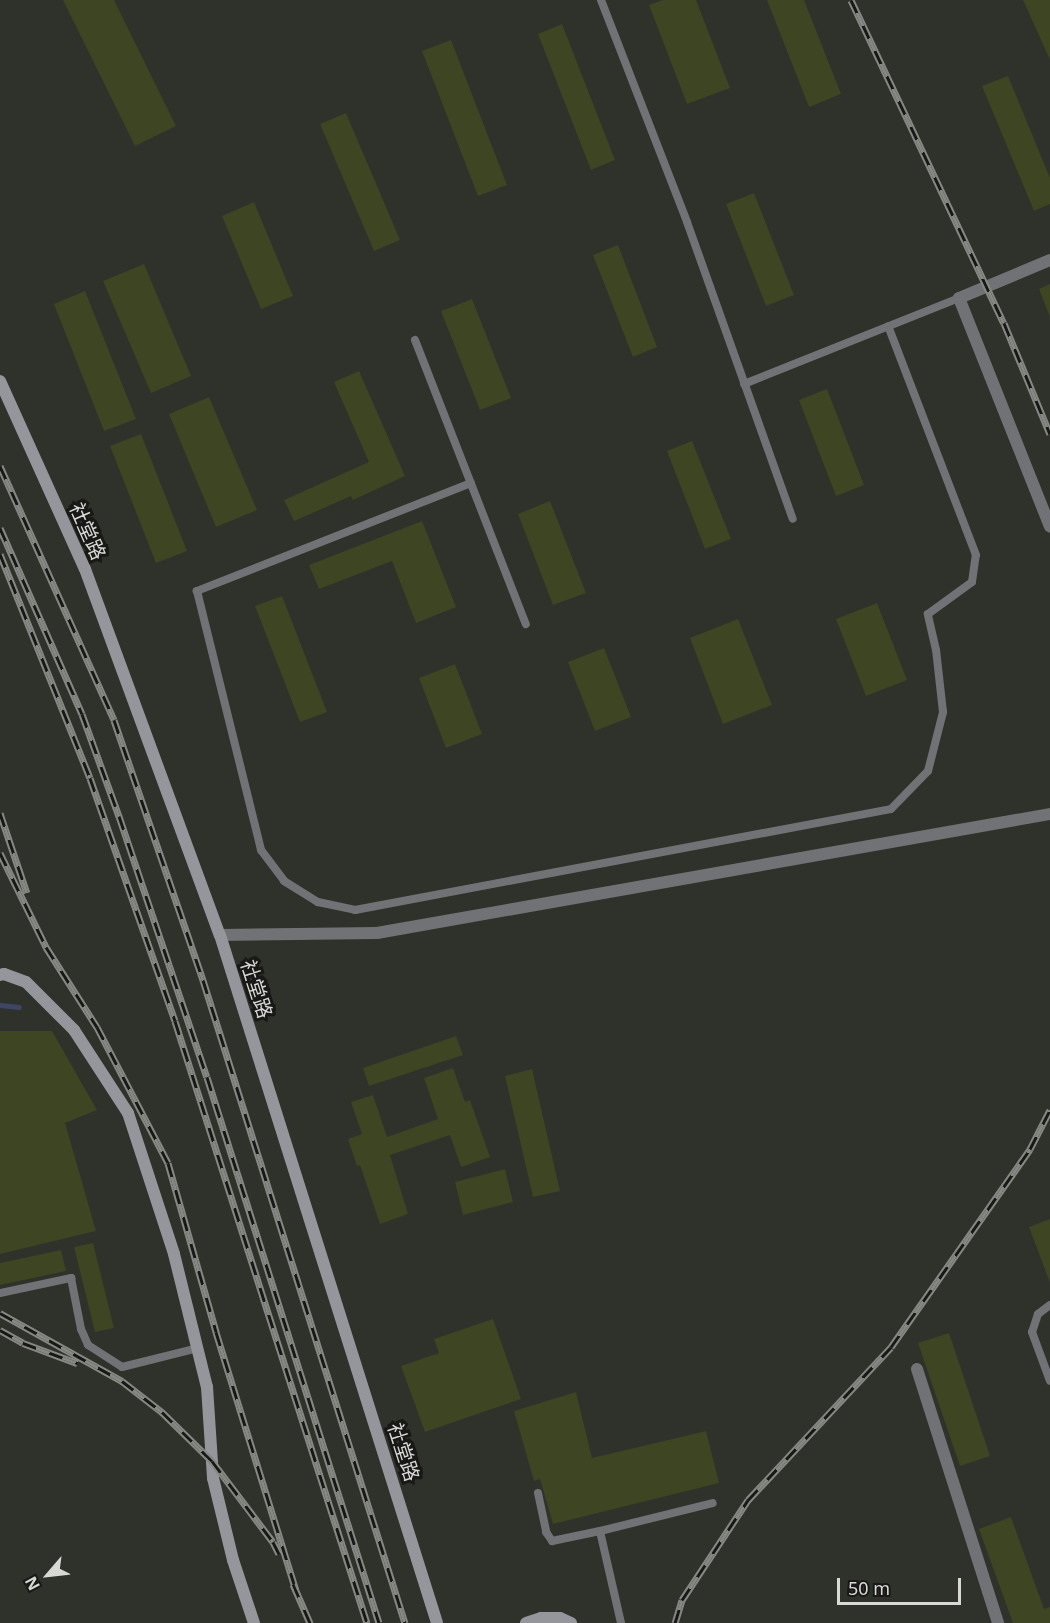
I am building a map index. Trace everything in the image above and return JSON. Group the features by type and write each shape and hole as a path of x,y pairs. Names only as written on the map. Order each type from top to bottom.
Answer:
{"street":[{"path":"1050,260 959,298 1050,527"},
{"name":"社堂路","path":"0,381 85,569 220,935 437,1623"},
{"path":"220,935 377,933 1050,814"},
{"path":"0,975 4,974 26,982 74,1030 128,1113 174,1254 198,1348 207,1387 213,1478 233,1560 254,1623"},
{"path":"917,1369 998,1623"},
{"path":"526,1623 541,1618 560,1618 571,1623"}],"lane":[{"path":"600,0 687,222 793,519"},
{"path":"744,384 959,298"},
{"path":"471,483 197,591 261,850 284,881 318,902 355,910 891,809 928,771 943,712 936,650 928,614 972,582 976,555 888,326"},
{"path":"415,340 526,624"},
{"path":"0,1293 71,1278 81,1329 88,1345 122,1367 198,1348"},
{"path":"1050,1305 1038,1314 1032,1332 1050,1381"},
{"path":"538,1493 546,1532 552,1541 712,1503"},
{"path":"600,1531 621,1623"}],"building":[{"path":"63,0 114,0 176,126 135,146"},
{"path":"663,0 696,0 730,88 687,104 649,5"},
{"path":"767,0 804,0 841,94 809,107"},
{"path":"1023,0 1050,0 1050,60"},
{"path":"562,24 615,160 591,170 538,34"},
{"path":"451,40 507,185 478,196 422,51"},
{"path":"1008,76 1050,178 1050,204 1034,211 982,86"},
{"path":"346,113 400,240 374,251 320,124"},
{"path":"754,193 794,295 766,306 726,204"},
{"path":"254,202 293,296 261,309 222,216"},
{"path":"618,245 657,347 633,357 593,255"},
{"path":"144,264 191,376 151,393 103,281"},
{"path":"1050,284 1050,317 1039,289"},
{"path":"85,291 136,419 104,431 54,304"},
{"path":"472,299 511,398 480,410 441,311"},
{"path":"359,371 405,476 353,500 351,496 294,521 284,500 369,462 334,382"},
{"path":"827,389 864,485 836,496 799,400"},
{"path":"209,397 257,510 216,527 169,414"},
{"path":"141,434 187,551 156,563 110,446"},
{"path":"692,441 731,539 705,549 667,451"},
{"path":"550,501 586,593 553,605 518,514"},
{"path":"422,521 456,607 416,623 392,561 319,589 309,565"},
{"path":"282,596 327,712 300,722 255,606"},
{"path":"877,603 907,680 866,696 836,619"},
{"path":"738,619 772,705 723,724 690,638"},
{"path":"604,648 631,717 595,731 568,662"},
{"path":"455,664 482,734 446,748 419,678"},
{"path":"0,1031 52,1031 97,1110 65,1123 96,1231 0,1254"},
{"path":"456,1036 463,1055 369,1086 363,1068"},
{"path":"453,1068 465,1102 470,1100 490,1157 461,1167 450,1135 390,1155 408,1214 380,1224 360,1165 357,1166 348,1139 362,1134 351,1102 373,1095 387,1137 438,1119 424,1078"},
{"path":"532,1069 560,1191 533,1197 505,1076"},
{"path":"505,1169 513,1202 463,1215 455,1182"},
{"path":"1050,1219 1050,1283 1029,1227"},
{"path":"93,1243 114,1328 95,1332 74,1247"},
{"path":"61,1250 66,1271 0,1285 0,1263"},
{"path":"493,1319 521,1399 425,1432 401,1366 439,1353 434,1339"},
{"path":"949,1333 990,1456 960,1466 918,1343"},
{"path":"576,1392 592,1458 706,1431 719,1483 553,1524 540,1479 534,1481 514,1411"},
{"path":"1011,1517 1044,1609 1050,1607 1050,1623 1013,1623 979,1529"}],"waterway":[{"path":"0,1005 19,1007"}],"railway":[{"path":"851,0 1004,323 1050,434"},
{"path":"0,466 114,720 203,980 405,1623"},
{"path":"0,528 82,714 119,816 207,1077 379,1623"},
{"path":"0,554 90,778 175,1021 367,1623"},
{"path":"0,813 27,893"},
{"path":"0,853 46,947 97,1027 168,1163 216,1332 296,1590"},
{"path":"675,1623 682,1600 748,1500 891,1347 1030,1149 1050,1110"},
{"path":"0,1313 122,1381 162,1412 212,1461 273,1542 279,1554"},
{"path":"0,1330 23,1343 77,1363"},
{"path":"293,1584 310,1623"}]}
